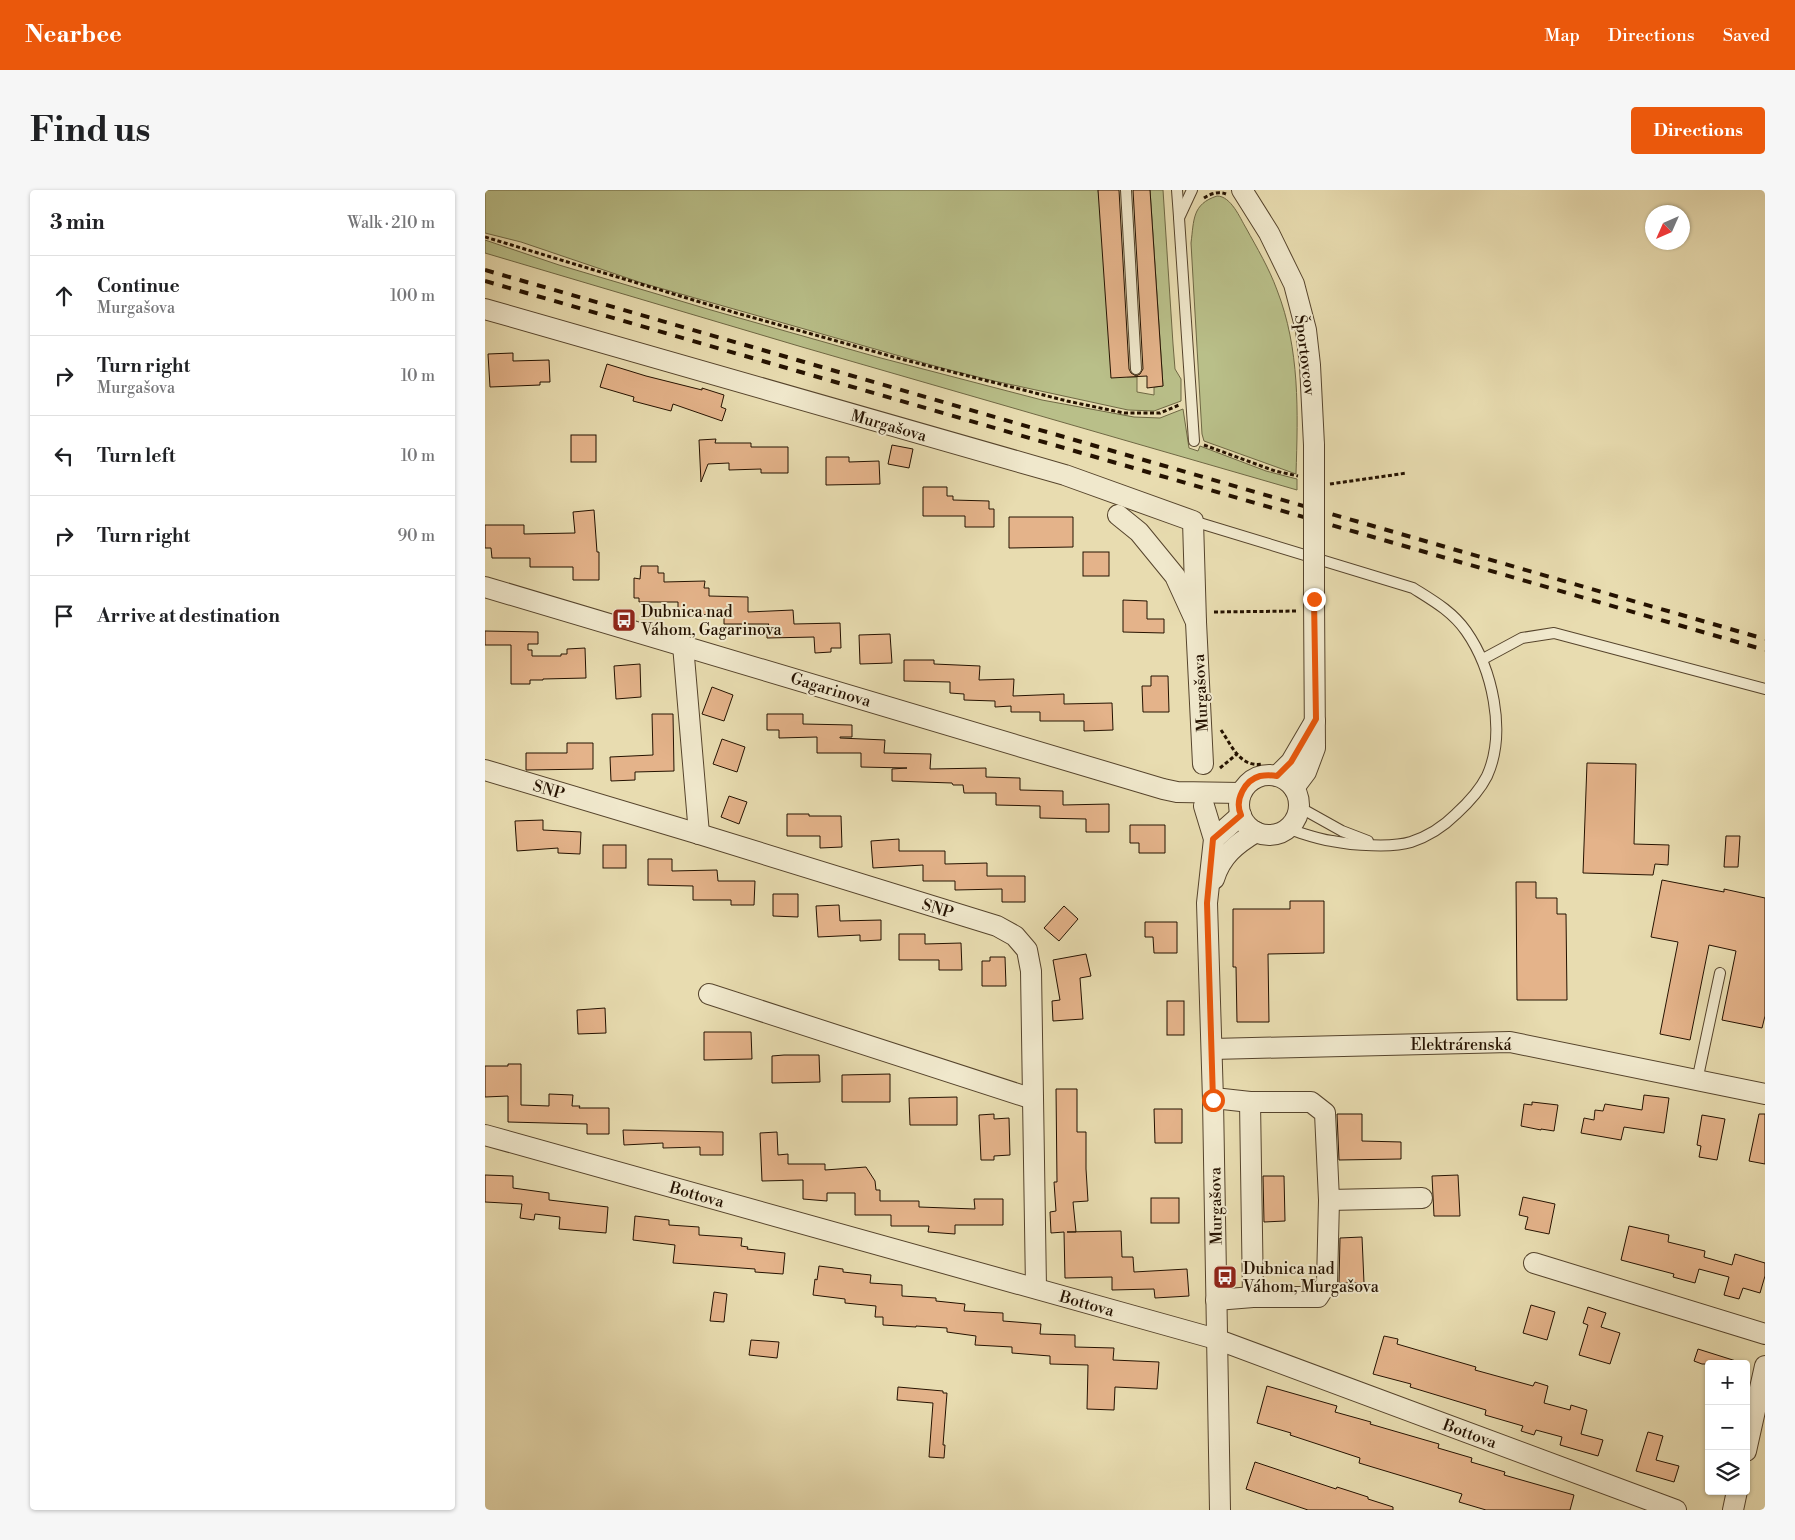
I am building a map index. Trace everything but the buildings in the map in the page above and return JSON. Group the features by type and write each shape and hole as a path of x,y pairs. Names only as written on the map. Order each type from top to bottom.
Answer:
{"street":[{"name":"Športovcov","path":"1235,193 1269,233 1294,284 1306,330 1310,365 1314,445 1308,605 1316,719 1315,748 1306,772 1294,788"},
{"name":"Murgašova","path":"485,309 1065,475 1193,521 1203,617 1203,764"},
{"name":"Murgašova","path":"1118,515 1139,532 1175,576 1203,617"},
{"name":"Gagarinova","path":"485,587 1177,792 1240,806"},
{"path":"683,645 699,834"},
{"path":"1213,839 1240,806 1252,780 1291,762 1316,719"},
{"path":"1240,806 1248,828 1256,832 1272,835 1288,829 1293,823 1299,808 1298,797 1294,788 1273,769"},
{"name":"SNP","path":"485,770 997,926 1015,936 1027,950 1031,971 1036,1288"},
{"name":"Gagarinova","path":"1177,792 1204,806 1240,806"},
{"name":"Murgašova","path":"1204,806 1213,839 1207,903 1212,1048 1216,1339 1224,1508"},
{"name":"Murgašova","path":"1207,903 1217,868 1238,843 1256,832"},
{"path":"709,994 1033,1099"},
{"name":"Elektrárenská","path":"1212,1048 1510,1042 1765,1094"},
{"path":"1213,1100 1311,1102 1325,1114 1329,1200 1327,1283 1318,1297 1253,1297 1216,1300"},
{"path":"1250,1102 1253,1297"},
{"name":"Bottova","path":"485,1135 1216,1339 1676,1510"},
{"path":"1329,1200 1422,1198"},
{"path":"1534,1263 1765,1334"},
{"path":"1746,1450 1765,1366"},
{"path":"1733,1510 1736,1495"}],"lane":[{"path":"1126,190 1136,369"},
{"path":"1177,190 1194,442"},
{"path":"1179,218 1192,190"},
{"path":"1193,521 1413,588 1441,605 1465,629 1483,659 1495,708 1494,748 1487,775 1470,802 1442,828 1411,842 1379,845 1332,841 1288,829"},
{"path":"1483,659 1521,638 1554,633 1765,689"},
{"path":"1299,808 1342,831 1379,845"},
{"path":"1697,1081 1720,973"}],"path":[{"path":"1200,200 1210,194 1235,193"},
{"path":"485,237 733,312 901,359 1067,402 1124,413 1160,413 1191,400"},
{"path":"1203,617 1308,605"},
{"path":"1216,723 1237,754 1245,762 1273,769"}],"green space":[{"path":"485,190 1098,190 1127,377 1137,377 1137,392 1154,395 1154,387 1163,386 1150,190 1163,190 1175,369 1181,379 1181,401 1154,411 1128,410 990,380 642,283 521,242 485,233"},
{"path":"1217,196 1231,203 1238,213 1270,274 1285,312 1294,358 1296,381 1296,474 1204,441 1202,434 1191,243 1194,220 1199,208 1209,199"},
{"path":"485,240 559,265 711,310 877,357 1042,400 1134,417 1160,418 1183,409 1189,448 1198,451 1200,446 1266,471 1297,479 1297,490 485,253"}],"railway":[{"path":"485,270 1765,639"},
{"path":"485,281 1765,650"}],"place":[{"name":"Dubnica nad Váhom, Gagarinova","path":"624,620"},
{"name":"Dubnica nad Váhom, Murgašova","path":"1225,1277"}],"route":[{"path":"1213,1100 1207,930 1208,879 1213,839 1241,815 1239,802 1241,793 1246,786 1260,776 1277,776 1291,762 1316,719 1314,599"}]}
